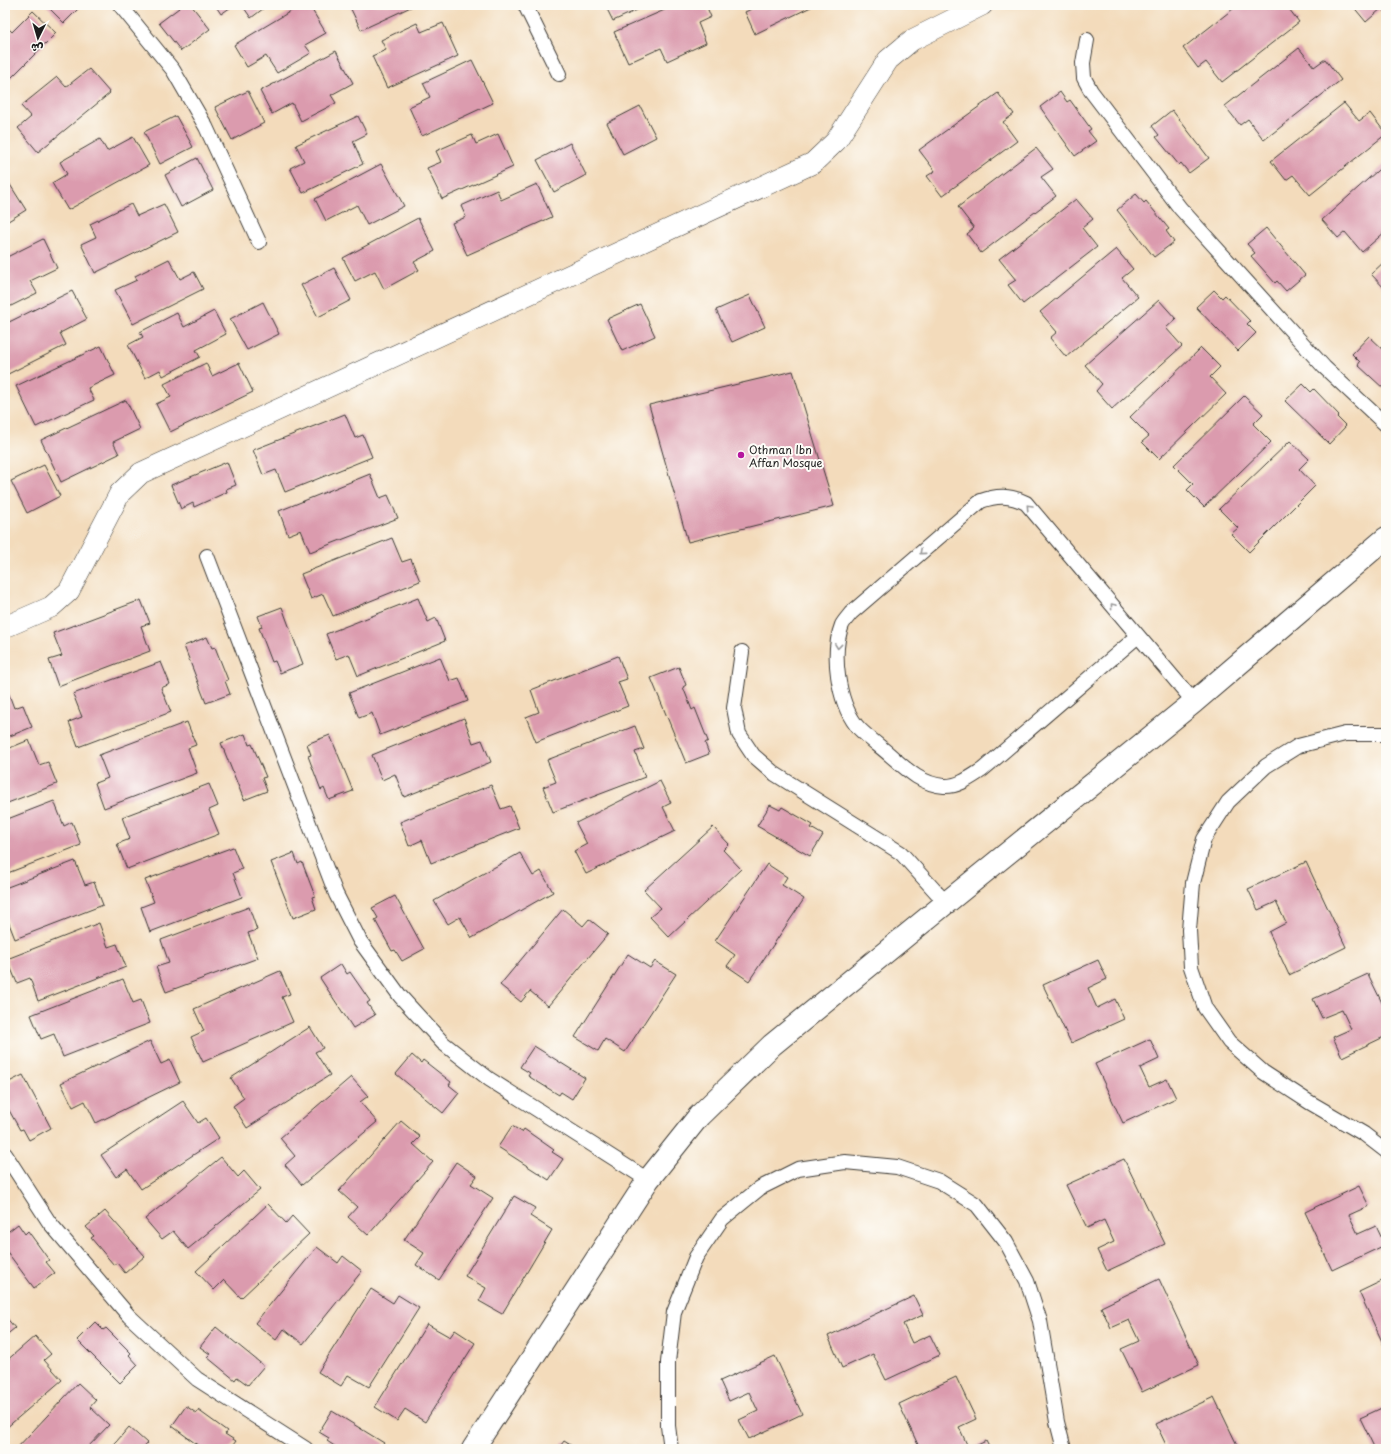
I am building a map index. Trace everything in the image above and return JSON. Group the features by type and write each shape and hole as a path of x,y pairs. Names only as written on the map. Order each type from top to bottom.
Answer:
{"street":[{"path":"5,627 51,608 69,591 120,493 141,473 813,163 836,142 888,60 912,40 982,5"},
{"path":"473,1449 648,1180 699,1116 772,1045 1194,702 1386,538"}],"lane":[{"path":"120,5 173,70 206,127 259,242"},
{"path":"525,5 559,74"},
{"path":"1087,40 1083,63 1084,78 1091,91 1180,208 1324,367 1386,425"},
{"path":"1138,636 982,770 966,781 945,786 928,782 910,773 856,725 845,704 840,686 837,665 838,643 842,625 851,613 981,501 991,497 1003,496 1015,498 1026,503 1194,702"},
{"path":"207,556 336,894 365,947 400,996 443,1043 488,1079 648,1180"},
{"path":"742,652 734,708 739,734 753,755 775,774 901,853 946,903"},
{"path":"1386,734 1345,734 1298,746 1266,766 1228,802 1204,839 1193,884 1189,930 1191,967 1205,1008 1229,1042 1263,1072 1309,1102 1364,1134 1386,1151"},
{"path":"5,1154 49,1222 129,1316 197,1379 306,1449"},
{"path":"671,1449 668,1426 668,1362 674,1312 696,1258 722,1219 760,1188 798,1169 845,1162 897,1167 939,1181 977,1205 1006,1242 1027,1281 1040,1321 1057,1422 1064,1449"}],"building":[{"path":"46,5 82,5 64,23"},
{"path":"183,5 191,5 210,29 181,51 159,23"},
{"path":"215,5 234,5 221,14"},
{"path":"242,5 268,5 251,18"},
{"path":"301,5 309,5 326,33 305,45 311,53 277,73 266,56 247,67 234,45"},
{"path":"349,5 415,5 361,30"},
{"path":"605,5 648,5 613,21"},
{"path":"676,5 706,5 711,17 698,23 706,43 667,61 661,48 628,63 614,32"},
{"path":"760,5 815,5 755,34 745,12"},
{"path":"1238,5 1269,5 1272,9 1278,5 1286,5 1299,22 1222,82 1206,62 1198,68 1183,48"},
{"path":"1352,5 1386,5 1386,12 1382,8 1366,22"},
{"path":"33,11 56,33 5,84 5,25 12,32"},
{"path":"417,23 421,32 443,23 458,56 387,88 372,56 386,50 381,40"},
{"path":"1299,48 1314,67 1325,59 1341,80 1264,140 1248,119 1240,125 1225,106"},
{"path":"336,51 353,83 331,95 336,103 301,121 292,103 272,114 260,91"},
{"path":"472,60 493,103 422,136 409,107 430,97 423,83"},
{"path":"89,69 110,93 38,152 18,128 31,117 21,106 57,77 66,87"},
{"path":"248,91 264,123 232,140 215,107"},
{"path":"1060,92 1067,102 1070,100 1091,129 1088,131 1096,141 1075,156 1040,107"},
{"path":"998,93 1014,114 1003,122 1017,141 942,196 927,176 935,171 919,150"},
{"path":"1344,103 1359,121 1370,113 1386,134 1310,195 1293,175 1286,180 1271,161"},
{"path":"640,106 656,137 623,154 607,123"},
{"path":"1172,110 1209,158 1189,173 1181,163 1179,165 1156,137 1159,135 1152,126"},
{"path":"176,116 193,147 160,164 144,132"},
{"path":"358,116 367,134 353,141 363,164 303,193 290,168 304,161 296,145"},
{"path":"498,134 513,167 442,199 427,168 441,162 436,151 472,135 476,144"},
{"path":"133,137 149,165 68,210 52,183 67,174 60,162 100,139 107,151"},
{"path":"570,143 586,175 554,192 537,160"},
{"path":"1036,148 1053,169 1041,177 1056,196 981,253 967,234 974,228 958,207"},
{"path":"197,158 213,190 181,207 165,175"},
{"path":"1386,163 1386,231 1362,252 1345,232 1338,238 1322,220"},
{"path":"381,164 404,206 367,225 357,205 326,221 315,199"},
{"path":"9,183 26,210 5,223 5,185"},
{"path":"537,184 552,217 467,255 452,223 466,217 461,206 497,190 501,200"},
{"path":"1136,194 1144,203 1146,201 1169,229 1166,231 1174,242 1154,257 1117,210"},
{"path":"1076,199 1093,219 1082,228 1097,247 1023,304 1008,285 1016,280 999,259"},
{"path":"131,204 137,216 164,204 178,232 95,273 81,244 96,237 90,224"},
{"path":"418,218 435,251 414,262 419,270 384,289 375,271 355,281 343,258"},
{"path":"1266,228 1305,275 1286,291 1277,281 1275,283 1251,256 1255,253 1247,244"},
{"path":"43,239 57,268 30,281 37,293 5,309 5,258"},
{"path":"1116,249 1133,269 1122,278 1138,297 1066,357 1050,338 1057,332 1040,312"},
{"path":"169,259 180,279 194,272 203,289 133,324 115,290 137,280 135,276"},
{"path":"1386,260 1386,290 1371,274"},
{"path":"334,268 351,300 318,317 301,285"},
{"path":"1214,290 1222,298 1225,295 1250,321 1247,324 1256,333 1238,351 1196,307"},
{"path":"72,291 87,319 60,333 66,345 8,374 5,366 5,324"},
{"path":"750,295 765,327 732,342 716,310"},
{"path":"1159,300 1176,319 1166,328 1182,346 1112,409 1096,391 1102,384 1085,365"},
{"path":"263,302 279,334 247,350 230,319"},
{"path":"640,304 655,336 622,351 607,319"},
{"path":"214,311 226,334 196,350 200,357 163,376 160,370 145,378 128,345 143,337 140,332 177,313 184,327"},
{"path":"1369,336 1386,352 1386,387 1384,389 1358,365 1360,362 1352,354"},
{"path":"101,346 115,375 88,388 94,400 36,427 16,386"},
{"path":"1201,348 1220,367 1210,377 1226,394 1159,459 1142,442 1149,436 1130,417"},
{"path":"206,363 212,376 239,363 253,392 170,432 156,404 171,397 164,384"},
{"name":"Othman Ibn Affan Mosque","path":"793,371 834,506 688,542 649,405"},
{"path":"1303,384 1311,392 1314,389 1339,415 1337,417 1346,426 1329,444 1285,401"},
{"path":"1244,396 1263,414 1253,424 1271,442 1204,507 1187,490 1193,484 1174,465"},
{"path":"126,400 140,429 113,442 119,454 61,482 41,440"},
{"path":"345,414 355,438 363,435 372,457 285,492 276,470 263,475 253,450"},
{"path":"1290,441 1309,459 1299,469 1315,486 1249,552 1231,534 1238,528 1219,509"},
{"path":"227,462 236,485 226,489 227,492 194,507 193,503 181,509 171,485"},
{"path":"44,465 60,496 27,513 11,481"},
{"path":"370,474 380,498 388,495 398,518 310,552 301,530 288,535 279,511"},
{"path":"392,538 402,562 411,559 420,581 333,616 323,594 311,599 301,574"},
{"path":"418,598 428,622 436,618 445,641 358,676 349,654 336,659 326,634"},
{"path":"141,600 150,623 141,626 150,651 58,686 49,660 62,656 53,633"},
{"path":"282,607 303,664 280,673 275,661 272,662 259,628 262,627 258,616"},
{"path":"207,637 212,648 215,647 228,680 225,681 230,694 206,703 184,646"},
{"path":"618,656 627,679 618,682 628,706 536,742 526,717 539,712 531,690"},
{"path":"440,657 450,681 459,678 468,701 380,735 372,713 359,718 349,693"},
{"path":"161,662 170,684 161,688 171,712 78,747 69,722 82,717 73,694"},
{"path":"679,667 686,685 683,687 692,710 695,708 708,741 705,743 709,754 686,763 651,678"},
{"path":"5,684 14,708 23,705 32,727 5,738"},
{"path":"464,718 473,743 482,740 491,762 404,797 395,774 382,780 372,755"},
{"path":"187,722 196,745 188,748 197,773 104,808 95,783 108,778 99,755"},
{"path":"635,726 644,749 635,752 645,777 553,812 543,787 556,782 547,760"},
{"path":"245,734 249,745 252,744 266,777 262,778 267,791 244,800 221,743"},
{"path":"330,735 353,791 329,800 324,788 321,790 308,756 311,755 307,744"},
{"path":"29,740 39,765 48,762 57,784 5,804 5,750"},
{"path":"660,781 671,803 663,807 675,831 586,874 574,851 587,844 576,823"},
{"path":"209,784 218,806 209,810 219,834 127,869 117,844 130,839 122,817"},
{"path":"491,785 501,809 510,806 519,828 431,863 422,840 409,846 400,822"},
{"path":"54,801 64,826 72,822 81,845 5,874 5,820"},
{"path":"770,805 780,810 782,807 813,825 811,828 823,835 810,856 757,826"},
{"path":"713,827 729,844 723,850 741,869 669,937 650,917 661,908 644,890"},
{"path":"233,847 242,869 233,873 242,897 150,932 141,907 154,902 145,880"},
{"path":"294,853 298,864 302,862 315,896 312,897 316,909 293,918 271,862"},
{"path":"520,853 533,876 541,871 553,892 472,938 460,917 448,924 434,901"},
{"path":"75,861 85,885 94,882 103,905 15,939 6,916 5,917 5,888"},
{"path":"1306,862 1346,947 1289,975 1269,932 1286,923 1276,902 1258,910 1248,889"},
{"path":"767,864 787,877 782,885 804,899 749,981 727,966 735,955 715,941"},
{"path":"395,896 424,949 402,961 395,950 392,951 375,920 378,918 372,908"},
{"path":"249,907 257,930 248,933 258,958 166,992 156,967 169,963 161,940"},
{"path":"563,909 583,926 589,919 608,934 548,1006 530,991 521,1002 500,985"},
{"path":"99,923 108,947 117,944 126,967 38,1001 30,978 17,983 7,959"},
{"path":"628,954 650,968 655,961 676,974 625,1052 605,1039 598,1051 575,1037"},
{"path":"1098,960 1107,979 1088,988 1097,1008 1115,999 1124,1019 1071,1043 1043,985"},
{"path":"341,964 347,974 350,972 370,1001 367,1003 375,1015 353,1028 320,978"},
{"path":"280,971 290,994 282,997 293,1022 203,1062 191,1037 204,1031 194,1009"},
{"path":"1368,974 1386,1011 1386,1036 1342,1057 1333,1037 1351,1029 1342,1010 1322,1018 1313,999"},
{"path":"123,979 133,1003 141,1000 150,1023 63,1057 54,1034 41,1039 31,1015"},
{"path":"310,1027 323,1048 315,1052 330,1075 247,1128 233,1106 244,1098 231,1078"},
{"path":"1150,1039 1159,1059 1140,1068 1149,1087 1167,1079 1176,1098 1123,1123 1095,1064"},
{"path":"150,1041 161,1064 170,1060 180,1082 96,1123 85,1101 73,1107 61,1083"},
{"path":"534,1046 585,1078 572,1099 561,1092 559,1095 528,1076 530,1073 520,1067"},
{"path":"412,1055 421,1063 423,1060 451,1082 449,1085 459,1093 443,1113 396,1074"},
{"path":"23,1075 51,1128 29,1140 23,1129 20,1130 5,1103 5,1084"},
{"path":"351,1077 368,1096 360,1102 377,1122 302,1185 285,1165 295,1156 280,1138"},
{"path":"183,1101 198,1123 206,1118 219,1138 141,1189 127,1169 116,1177 101,1155"},
{"path":"401,1121 420,1137 413,1144 433,1162 368,1235 348,1217 357,1207 339,1191"},
{"path":"512,1126 522,1132 524,1129 554,1150 552,1152 563,1159 549,1180 498,1147"},
{"path":"221,1157 238,1177 244,1171 260,1190 188,1249 173,1231 162,1239 145,1219"},
{"path":"1124,1159 1165,1244 1107,1271 1097,1250 1114,1242 1104,1220 1087,1228 1066,1185"},
{"path":"456,1162 477,1176 471,1184 493,1198 439,1280 416,1265 424,1253 404,1240"},
{"path":"1359,1186 1369,1206 1349,1215 1358,1234 1376,1226 1385,1245 1332,1270 1305,1212"},
{"path":"514,1196 535,1208 530,1216 552,1230 502,1314 479,1301 486,1288 465,1276"},
{"path":"268,1204 286,1223 292,1216 309,1234 241,1298 224,1280 214,1290 196,1271"},
{"path":"105,1211 145,1256 125,1273 117,1263 114,1265 91,1238 94,1236 86,1227"},
{"path":"18,1224 25,1234 28,1231 49,1260 46,1262 55,1273 34,1288 5,1249 5,1234"},
{"path":"317,1247 338,1263 343,1256 362,1271 303,1344 284,1329 276,1340 255,1323"},
{"path":"1159,1279 1199,1365 1142,1392 1121,1349 1139,1341 1129,1320 1111,1328 1101,1307"},
{"path":"1386,1279 1386,1350 1359,1292"},
{"path":"371,1289 393,1303 398,1295 419,1308 369,1387 348,1375 341,1386 318,1372"},
{"path":"914,1296 923,1315 903,1324 912,1343 930,1335 940,1355 886,1380 873,1354 842,1368 828,1336"},
{"path":"5,1316 15,1328 5,1336"},
{"path":"95,1322 103,1330 106,1328 131,1353 129,1355 138,1365 120,1383 77,1340"},
{"path":"427,1324 450,1337 455,1330 475,1343 425,1422 405,1409 397,1421 375,1407"},
{"path":"216,1327 264,1366 248,1385 237,1377 235,1380 207,1357 210,1354 200,1347"},
{"path":"35,1336 51,1354 44,1360 62,1380 5,1429 5,1362"},
{"path":"775,1356 802,1414 749,1439 739,1420 758,1411 749,1392 729,1401 720,1381"},
{"path":"956,1377 976,1419 959,1427 969,1449 920,1449 899,1404"},
{"path":"78,1383 96,1400 90,1407 109,1425 86,1449 16,1449"},
{"path":"1214,1397 1239,1449 1168,1449 1156,1424"},
{"path":"186,1406 196,1413 198,1410 227,1431 225,1434 236,1441 230,1449 203,1449 172,1426"},
{"path":"1386,1406 1386,1449 1375,1449 1360,1418"},
{"path":"332,1411 384,1443 380,1449 339,1449 327,1441 329,1438 319,1432"},
{"path":"129,1427 147,1443 142,1449 110,1449"},
{"path":"564,1441 577,1449 558,1449"},
{"path":"986,1441 990,1449 969,1449"}],"place":[{"name":"Othman Ibn Affan Mosque","path":"741,455"}]}
